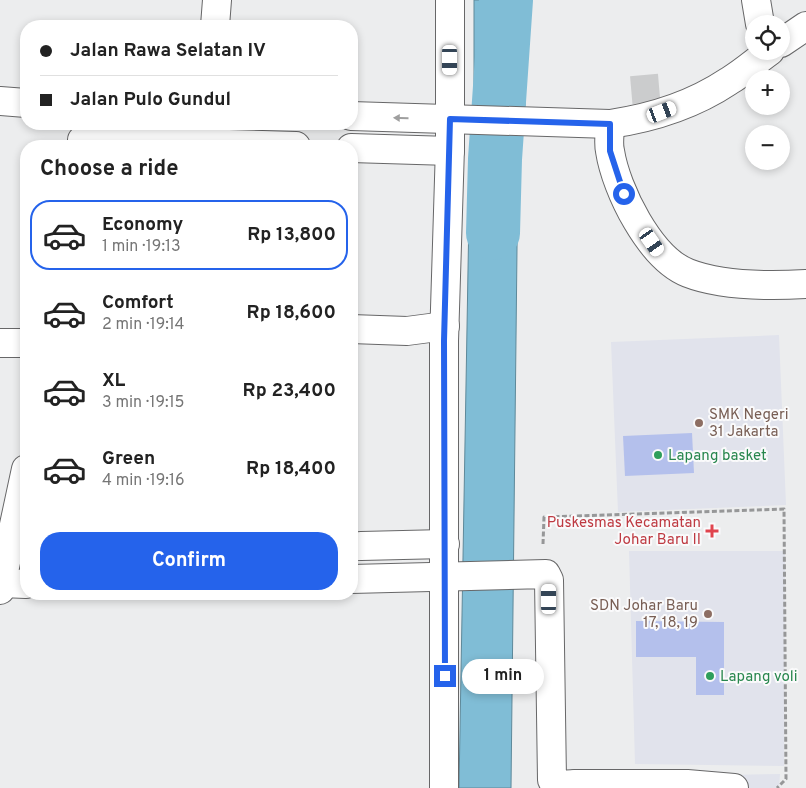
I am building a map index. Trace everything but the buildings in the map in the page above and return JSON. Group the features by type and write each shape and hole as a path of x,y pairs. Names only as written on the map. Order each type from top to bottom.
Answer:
{"street":[{"path":"215,20 217,0"},
{"path":"444,788 448,577 446,544 445,326 453,132 450,0"},
{"path":"756,0 758,15"},
{"path":"790,37 806,26"},
{"path":"358,147 524,121 610,124 694,100 728,82 757,60"},
{"path":"0,100 20,102"},
{"path":"358,117 453,132"},
{"path":"610,124 610,151 632,213 662,256 672,265 688,273 707,278 745,282 806,284"},
{"path":"82,137 148,140"},
{"path":"358,329 407,332 445,326"},
{"path":"0,343 20,343"},
{"path":"9,586 20,510"},
{"path":"361,546 446,544"},
{"path":"358,578 448,577 539,573 549,580 552,780 558,785 576,786 687,784 734,788"}],"path":[{"path":"539,573 544,517 784,509 786,779 777,788"}],"shaded area":[{"path":"474,0 526,0 525,106 498,105 474,107"},
{"path":"470,155 495,159 518,159 511,788 459,788"},
{"name":"SMK Negeri 31 Jakarta","path":"779,335 786,505 618,512 611,342"},
{"name":"Lapang basket","path":"692,433 694,473 625,476 623,436"},
{"name":"SDN Johar Baru 17, 18, 19","path":"629,551 785,551 784,766 635,764"},
{"name":"Lapang voli","path":"636,621 724,622 724,695 696,695 696,657 636,657"},
{"path":"780,774 779,788 627,788 627,777"}],"waterway":[{"path":"493,233 495,159 506,0"}],"tunnel":[{"path":"644,75 647,110"}],"place":[{"name":"SMK Negeri 31 Jakarta","path":"699,423"},
{"name":"Lapang basket","path":"658,455"},
{"name":"Puskesmas Kecamatan Johar Baru II","path":"712,531"},
{"name":"SDN Johar Baru 17, 18, 19","path":"708,614"},
{"name":"Lapang voli","path":"710,676"}],"route":[{"path":"445,676 444,341 450,119 610,124 610,151 624,194"}]}
